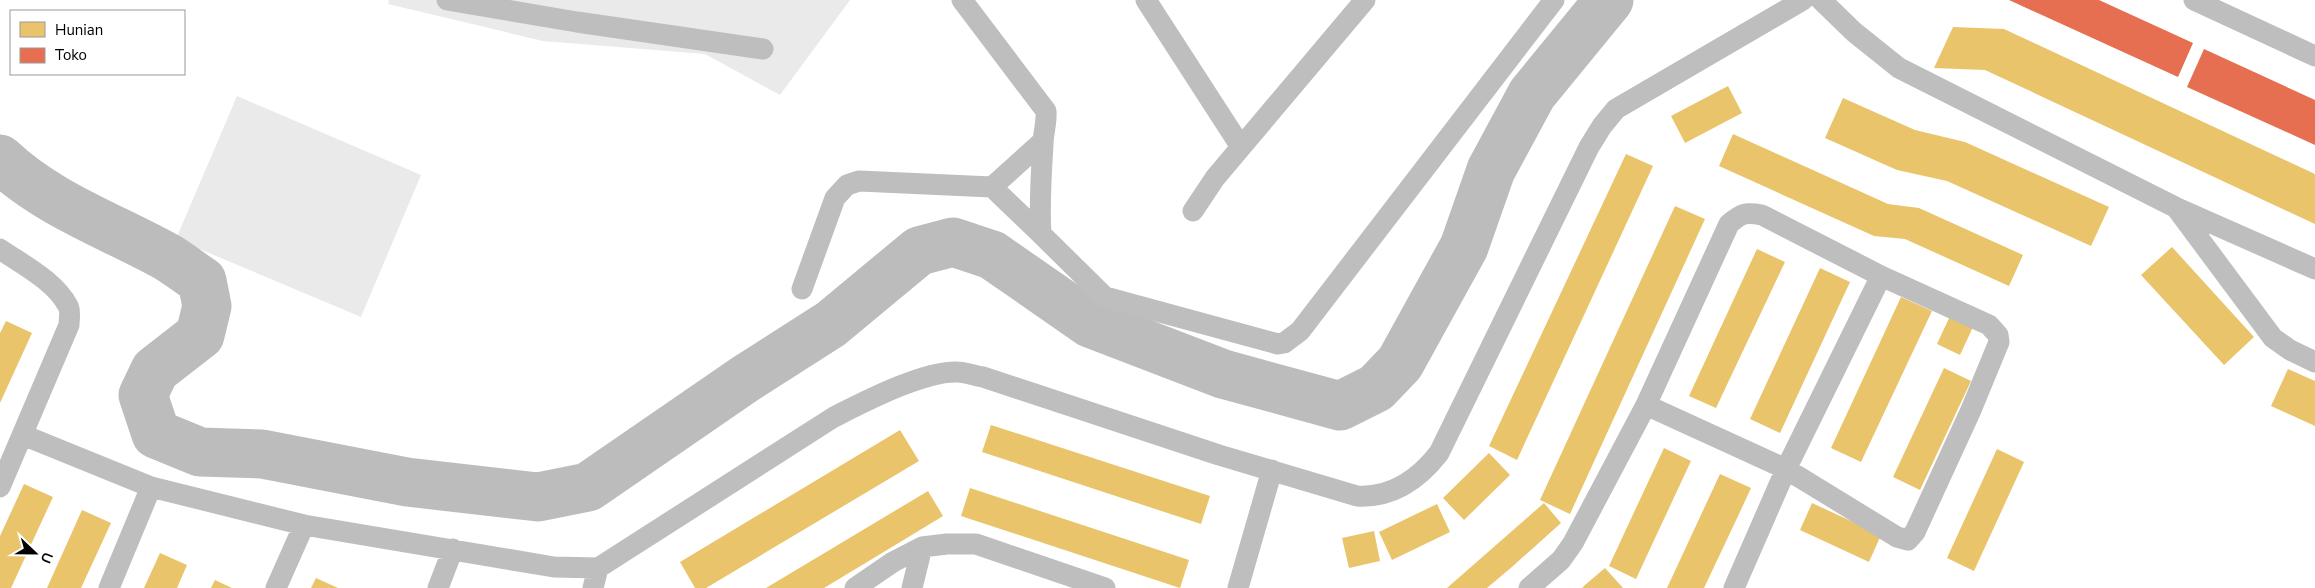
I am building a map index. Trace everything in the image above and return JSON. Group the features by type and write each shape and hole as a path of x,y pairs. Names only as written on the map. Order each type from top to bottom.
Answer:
{"street":[{"path":"447,0 576,22 763,49"},
{"path":"962,0 1046,110 1047,124 1043,141 1039,204 1041,234"},
{"path":"1193,211 1215,178 1365,0"},
{"path":"802,289 835,198 847,185 859,181 992,187 1105,297 1278,344 1284,343 1300,331 1554,0"},
{"path":"23,436 151,487 304,525 554,567 598,568 814,429 863,402 928,376 956,372 983,378 1219,455 1356,496 1372,497 1386,494 1411,482 1428,467 1439,453 1584,156 1602,126 1616,109 1803,0"},
{"path":"1821,0 1854,32 1899,68 2175,207 2315,269"},
{"path":"2194,0 2315,56"},
{"path":"1152,2 1241,147"},
{"path":"992,187 1043,141"},
{"path":"2175,207 2273,338 2290,350 2315,362"},
{"path":"1529,588 1561,560 1573,543 1646,405 1729,224 1738,216 1748,212 1762,215 1881,276 1989,325 1998,335 1999,342 1971,410 1915,532 1908,540 1897,537 1786,470 1646,405"},
{"path":"0,249 40,276 61,295 70,308 69,325 0,488"},
{"path":"1734,588 1786,470 1881,276"},
{"path":"1238,588 1272,470"},
{"path":"109,588 151,487"},
{"path":"276,588 304,525"},
{"path":"855,588 893,562 922,547 947,544 976,544 1080,585 1105,588"},
{"path":"912,588 922,547"},
{"path":"438,588 453,550"},
{"path":"592,588 598,568"}],"shaded area":[{"path":"389,0 850,0 780,95 705,54 543,41 388,4"},
{"path":"237,96 421,175 361,317 176,239"}],"building: Hunian":[{"path":"1953,27 2004,29 2315,174 2315,224 1985,70 1934,68"},
{"path":"1728,86 1742,113 1685,143 1671,116"},
{"path":"1843,98 1915,130 1965,142 2109,207 2091,246 1947,181 1897,170 1825,138"},
{"path":"1733,134 1888,204 1919,208 2023,255 2009,286 1905,239 1874,236 1719,166"},
{"path":"1626,154 1653,166 1517,460 1489,446"},
{"path":"1675,206 1705,219 1570,514 1540,500"},
{"path":"2172,247 2254,337 2224,365 2141,275"},
{"path":"1757,249 1785,262 1716,408 1689,396"},
{"path":"1820,268 1850,282 1780,433 1750,419"},
{"path":"1901,297 1932,311 1861,462 1831,448"},
{"path":"1950,316 1973,327 1960,355 1937,344"},
{"path":"6,321 32,333 0,403 0,333"},
{"path":"1944,368 1971,381 1920,490 1893,477"},
{"path":"2288,369 2315,381 2315,426 2271,406"},
{"path":"991,425 1210,496 1201,524 982,452"},
{"path":"900,430 919,461 706,588 695,588 680,562"},
{"path":"1664,448 1691,461 1636,579 1609,566"},
{"path":"1997,449 2024,462 1974,571 1947,558"},
{"path":"1489,453 1510,475 1464,520 1443,498"},
{"path":"1720,474 1751,488 1739,514 1704,588 1667,588"},
{"path":"24,484 53,497 11,588 0,588 0,536"},
{"path":"970,488 1189,560 1180,588 961,516"},
{"path":"928,491 943,516 824,588 766,588"},
{"path":"1544,503 1561,523 1513,566 1487,588 1447,588"},
{"path":"1812,503 1881,535 1869,562 1800,530"},
{"path":"1437,504 1450,532 1392,560 1379,532"},
{"path":"82,510 111,523 81,588 47,588"},
{"path":"1374,531 1380,561 1349,568 1342,538"},
{"path":"160,553 187,565 177,588 144,588"},
{"path":"1605,568 1623,588 1582,588 1585,585"},
{"path":"316,578 338,588 311,588"},
{"path":"215,580 232,588 211,588"}],"building: Toko":[{"path":"2009,0 2099,0 2193,43 2178,77"},
{"path":"2204,49 2315,100 2315,145 2187,87"}],"waterway":[{"path":"0,159 18,175 59,202 167,257 202,281 207,306 200,335 155,370 143,395 156,434 200,452 262,454 407,482 538,497 588,487 745,379 831,324 919,251 953,242 992,255 1090,323 1223,374 1340,406 1376,388 1400,363 1464,247 1491,170 1532,94 1609,0"}]}
